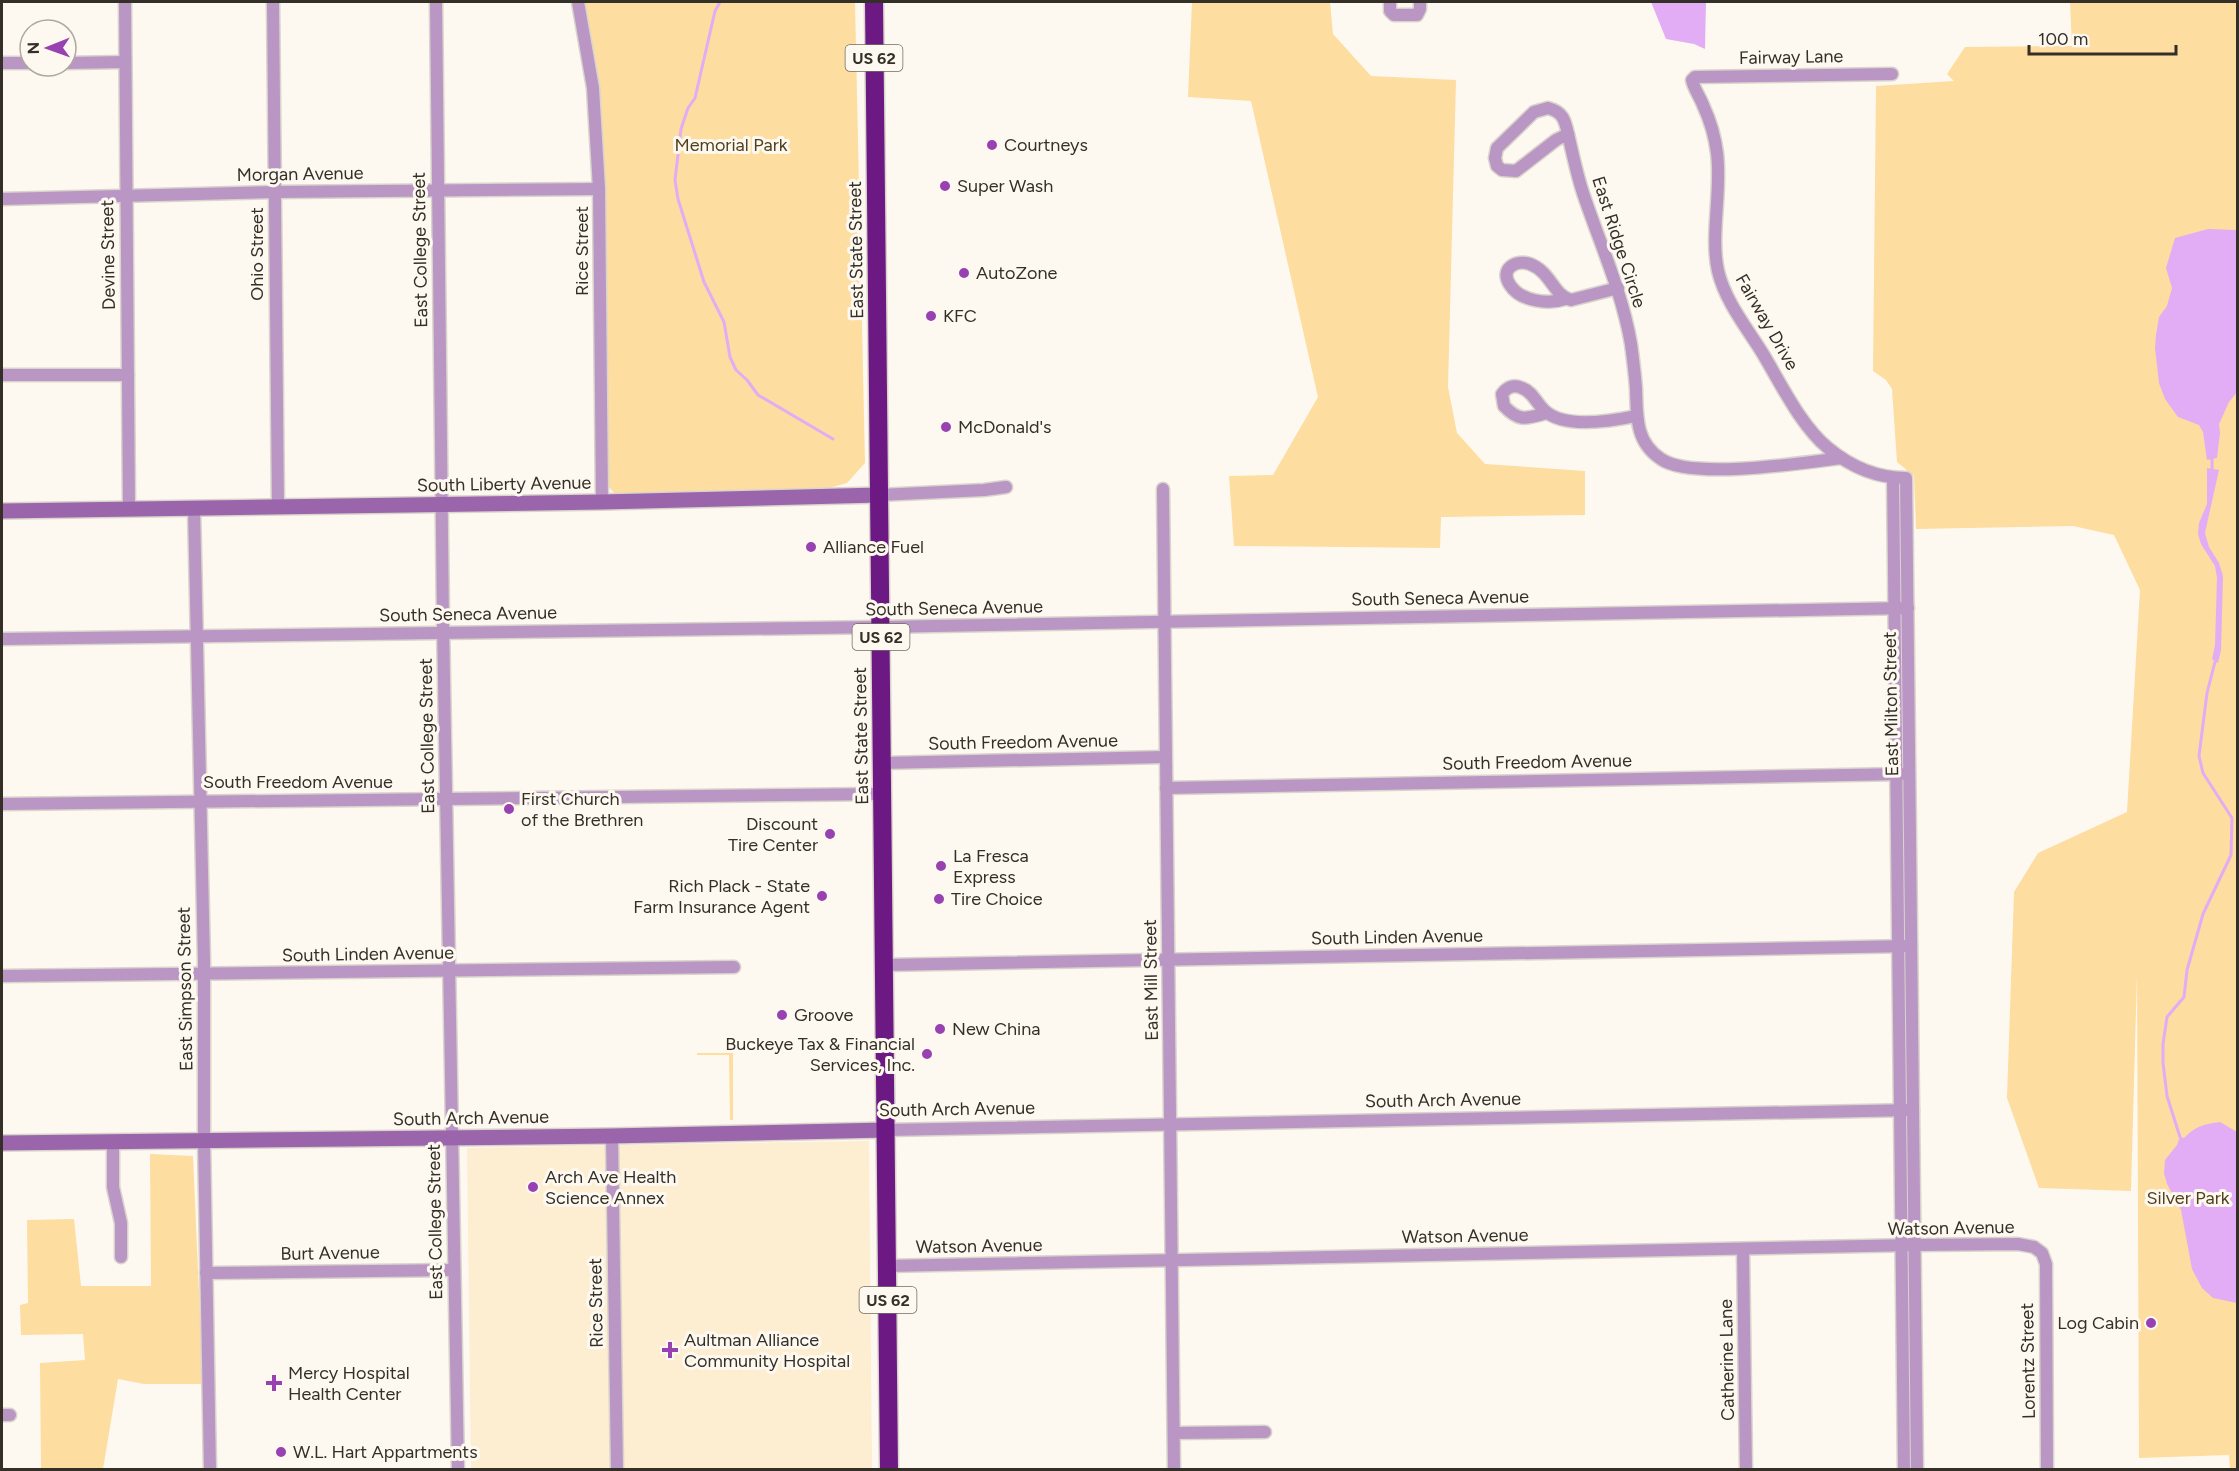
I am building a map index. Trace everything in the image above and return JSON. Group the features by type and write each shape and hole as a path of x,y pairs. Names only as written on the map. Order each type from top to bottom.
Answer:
{"highway":[{"name":"East State Street","path":"874,2 890,1470"}],"street":[{"name":"Devine Street","path":"125,2 129,509"},
{"name":"Ohio Street","path":"273,2 278,507"},
{"name":"East College Street","path":"436,2 441,504 458,1470"},
{"name":"Rice Street","path":"578,2 593,88 599,189 602,502"},
{"path":"1390,2 1390,11 1394,15 1417,15 1420,2"},
{"path":"78,63 125,62"},
{"path":"2,63 18,63"},
{"name":"Fairway Lane","path":"1692,79 1695,77 1892,74"},
{"name":"Fairway Drive","path":"1692,79 1692,84 1708,118 1717,150 1716,255 1725,291 1809,427 1827,447 1841,458"},
{"name":"East Ridge Circle","path":"1568,134 1556,140 1516,171 1507,172 1497,166 1495,158 1497,148 1533,112 1548,108 1558,112 1566,121 1584,195 1618,288 1631,346 1636,416 1640,433 1647,446 1663,460 1676,466 1761,468 1841,458"},
{"name":"Morgan Avenue","path":"2,199 275,192 599,189"},
{"path":"1565,299 1545,273 1533,265 1519,262 1507,270 1506,278 1509,284 1521,295 1540,300 1577,299 1618,288"},
{"path":"2,375 128,375"},
{"path":"1547,413 1569,420 1594,423 1636,416"},
{"path":"1841,458 1881,477 1893,478"},
{"name":"East Milton Street","path":"1904,1470 1893,478 1906,478 1917,1470"},
{"name":"South Liberty Avenue","path":"2,511 602,502 879,495 1006,487"},
{"name":"East Mill Street","path":"1163,489 1174,1470"},
{"name":"East Simpson Street","path":"194,508 204,974 204,1140 210,1470"},
{"path":"1894,546 1907,546"},
{"name":"South Seneca Avenue","path":"2,639 881,627 1908,608"},
{"name":"South Freedom Avenue","path":"882,763 1165,757"},
{"name":"South Freedom Avenue","path":"1166,788 1909,774"},
{"name":"South Freedom Avenue","path":"2,804 882,794"},
{"path":"1897,863 1910,862"},
{"name":"South Linden Avenue","path":"884,965 1911,946"},
{"name":"South Linden Avenue","path":"2,976 734,967"},
{"path":"1899,1039 1912,1039"},
{"name":"South Arch Avenue","path":"2,1143 612,1136 1913,1110"},
{"name":"Rice Street","path":"612,1136 617,1470"},
{"path":"113,1141 113,1187 121,1222 121,1257"},
{"path":"1900,1182 1913,1181"},
{"name":"Watson Avenue","path":"887,1266 1914,1245 2018,1244 2034,1247 2042,1253"},
{"name":"Catherine Lane","path":"1743,1249 1746,1470"},
{"name":"Lorentz Street","path":"2042,1253 2046,1264 2047,1470"},
{"name":"Burt Avenue","path":"206,1273 454,1270"},
{"path":"1902,1329 1915,1329"},
{"path":"1903,1407 1916,1407"},
{"path":"1174,1433 1265,1432"}],"shaded area":[{"path":"1651,2 1706,2 1705,49 1694,44 1666,39"},
{"path":"2208,229 2237,230 2238,391 2229,402 2219,424 2217,458 2207,460 2203,432 2199,425 2178,417 2165,399 2159,383 2155,348 2159,317 2167,306 2172,288 2166,268 2175,238"},
{"path":"2207,468 2219,470 2205,533 2223,576 2221,650 2218,663 2212,659 2215,645 2217,578 2215,566 2201,544 2198,534 2199,523 2207,504"},
{"path":"2220,1122 2237,1132 2237,1303 2213,1298 2202,1288 2192,1269 2181,1210 2167,1184 2164,1173 2165,1160 2177,1145 2180,1137 2184,1138 2200,1126"},
{"name":"Aultman Alliance Community Hospital","path":"869,1141 872,1469 471,1469 467,1148"}],"green space":[{"name":"Memorial Park","path":"583,2 855,2 865,463 847,483 829,488 615,494 609,487 605,191"},
{"path":"1192,2 1330,2 1333,34 1371,76 1456,80 1448,387 1457,433 1485,464 1585,471 1585,515 1441,517 1440,548 1234,546 1229,476 1273,475 1318,397 1251,101 1188,97"},
{"name":"Silver Park","path":"2070,2 2237,2 2237,1469 2230,1469 2229,1455 2139,1458 2137,974 2131,1191 2039,1188 2007,1098 2014,892 2038,853 2127,812 2140,590 2114,535 2073,526 1916,529 1914,476 1897,462 1892,389 1886,380 1873,371 1876,86 1954,81 1947,74 1965,47 2072,46"},
{"path":"697,1053 733,1053 733,1120 730,1120 729,1055 697,1055"},
{"path":"150,1154 193,1156 203,1384 144,1384 118,1379 103,1469 41,1469 40,1363 85,1360 83,1334 21,1335 20,1305 28,1303 27,1220 74,1219 81,1286 151,1286"}],"waterway":[{"path":"720,2 715,11 695,98 688,108 681,129 675,180 678,199 704,282 724,322 730,357 736,370 758,395 833,439"},
{"path":"2212,457 2212,471"},
{"path":"2180,1137 2167,1096 2163,1063 2167,1017 2184,997 2187,970 2203,914 2231,855 2232,818 2203,773 2199,756 2207,693 2216,658"}],"place":[{"name":"Courtneys","path":"992,145"},
{"name":"Super Wash","path":"945,186"},
{"name":"AutoZone","path":"964,273"},
{"name":"KFC","path":"931,316"},
{"name":"McDonald's","path":"946,427"},
{"name":"Alliance Fuel","path":"811,547"},
{"name":"First Church of the Brethren","path":"509,809"},
{"name":"Discount Tire Center","path":"830,834"},
{"name":"La Fresca Express","path":"941,866"},
{"name":"Rich Plack - State Farm Insurance Agent","path":"822,896"},
{"name":"Tire Choice","path":"939,899"},
{"name":"Groove","path":"782,1015"},
{"name":"New China","path":"940,1029"},
{"name":"Buckeye Tax & Financial Services, Inc.","path":"927,1054"},
{"name":"Arch Ave Health Science Annex","path":"533,1187"},
{"name":"Log Cabin","path":"2151,1323"},
{"name":"Aultman Alliance Community Hospital","path":"670,1350"},
{"name":"Mercy Hospital Health Center","path":"274,1383"},
{"name":"W.L. Hart Appartments","path":"281,1452"}]}
